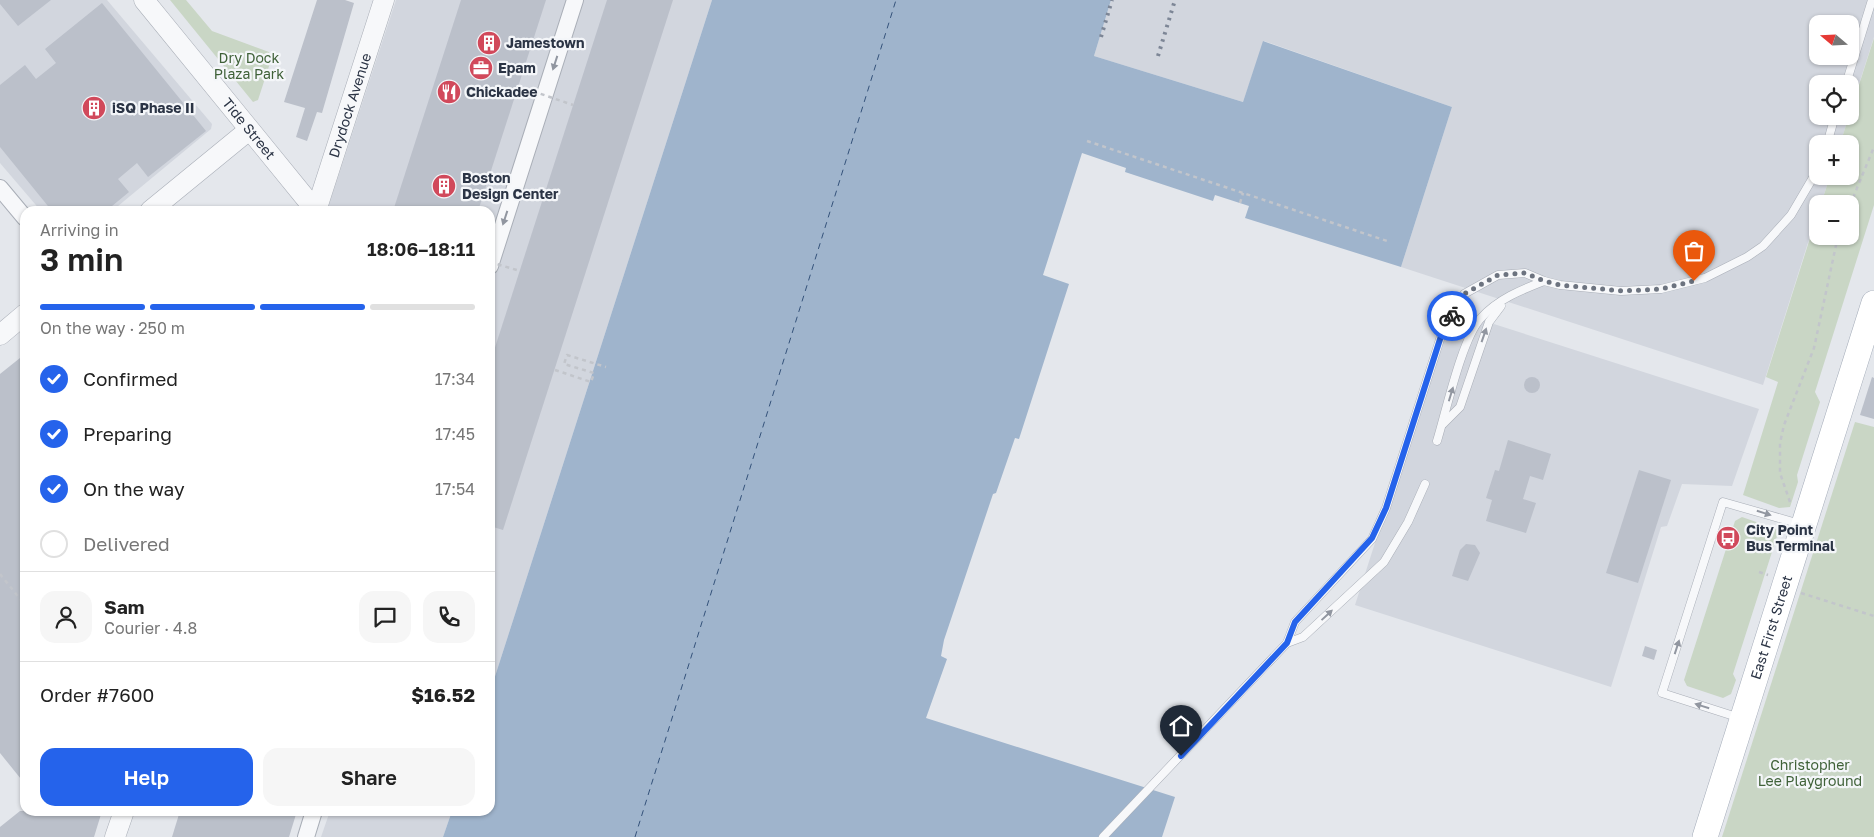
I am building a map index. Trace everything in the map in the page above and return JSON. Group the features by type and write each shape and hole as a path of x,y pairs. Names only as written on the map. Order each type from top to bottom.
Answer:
{"main road":[{"name":"East First Street","path":"1705,837 1742,718 1798,516 1866,354 1874,303"}],"street":[{"name":"Tide Street","path":"144,0 312,206"},
{"name":"Drydock Avenue","path":"318,206 384,0"},
{"path":"495,249 576,0"},
{"path":"156,206 250,130"},
{"path":"0,188 20,212"},
{"path":"0,335 20,318"},
{"path":"115,837 122,816"},
{"path":"306,837 312,816"}],"lane":[{"path":"1849,75 1872,0"},
{"path":"1103,837 1287,643 1295,622 1372,538 1386,508 1442,333 1464,294 1498,275 1525,273 1544,281 1597,290 1622,291 1661,289 1705,278 1747,257 1762,246 1791,215 1809,184"},
{"path":"1437,441 1468,338 1480,318 1508,296 1544,281"},
{"path":"1442,425 1460,407 1489,322 1508,296"},
{"path":"1287,643 1303,637 1384,562 1408,522 1425,484"},
{"path":"1742,718 1662,694 1723,502 1798,516"}],"path":[{"path":"518,86 573,105"},
{"path":"1087,141 1390,242"},
{"path":"1854,195 1874,147"},
{"path":"1240,203 1243,192"},
{"path":"1798,516 1780,473 1780,442 1784,425 1814,348 1836,245"},
{"path":"495,265 520,271"},
{"path":"555,370 591,382 594,373 564,364 567,355 606,367"},
{"path":"1759,572 1769,575"},
{"path":"0,574 20,599"},
{"path":"1797,592 1874,616"}],"shaded area":[{"name":"iSQ Phase II","path":"0,0 107,0 212,124 211,129 118,206 37,206 0,163"},
{"path":"396,0 712,0 495,676 495,206 329,206"},
{"path":"1111,0 1874,0 1874,37 1859,84 1859,75 1809,75 1809,125 1846,125 1843,135 1809,135 1809,185 1827,185 1824,195 1809,195 1809,239 1763,385 1401,267 1452,107 1264,41 1243,102 1094,56"},
{"path":"1450,310 1759,409 1732,486 1682,484 1667,526 1661,527 1611,687 1355,605"},
{"path":"328,816 450,816 443,837 321,837"}],"green space":[{"name":"Dry Dock Plaza Park","path":"170,0 186,0 212,31 269,52 271,60 258,100 253,102"},
{"path":"1874,38 1874,205 1815,392 1820,402 1797,475 1798,482 1790,507 1779,508 1743,495 1778,382 1766,377 1809,241 1809,245 1859,245 1859,195 1824,195 1827,185 1859,185 1859,135 1843,135 1846,125 1859,125 1859,85"},
{"name":"Christopher Lee Playground","path":"1855,422 1874,427 1874,837 1722,837"},
{"path":"1742,517 1779,530 1733,674 1736,680 1731,694 1723,698 1687,686 1684,680 1735,521"}],"water":[{"path":"712,0 1111,0 1094,56 1243,102 1263,41 1452,107 1401,267 1245,218 1249,206 1215,195 1213,201 1125,172 1126,168 1082,153 1043,275 1069,284 1019,439 1015,438 996,493 993,494 944,640 941,656 947,659 926,718 1175,797 1162,837 443,837 450,816 495,816 495,676"}],"building":[{"path":"0,0 51,0 18,26 0,4"},
{"path":"317,0 345,0 354,3 322,113 317,112 307,141 296,137 305,108 284,102"},
{"name":"Jamestown","path":"461,0 546,0 480,206 395,206"},
{"path":"607,0 673,0 503,530 495,528 495,347"},
{"name":"iSQ Phase II","path":"102,3 206,131 148,177 137,163 118,179 129,192 112,206 48,206 0,147 0,85 25,65 36,79 56,63 45,49"},
{"path":"20,358 20,778 0,753 0,374"},
{"path":"1532,377 1538,379 1540,385 1538,391 1532,393 1526,391 1524,385 1526,379"},
{"path":"1872,377 1874,378 1874,419 1860,415"},
{"path":"1508,440 1551,454 1543,480 1530,476 1523,499 1536,503 1526,533 1486,521 1492,500 1486,498 1495,470 1499,471"},
{"path":"1639,470 1671,480 1638,583 1606,573"},
{"path":"1466,544 1475,545 1480,553 1468,581 1452,576 1460,550"},
{"path":"1645,646 1657,650 1654,660 1642,656"},
{"path":"20,811 20,816 100,816 94,837 0,837 0,827"},
{"path":"178,816 295,816 289,837 172,837"}],"ferry route":[{"path":"635,837 896,0"}],"railway":[{"path":"1101,37 1112,0"},
{"path":"1158,56 1175,0"}],"way so far":[{"path":"1452,316 1464,294 1498,275 1525,273 1560,285 1622,291 1661,289 1694,281"}],"place":[{"name":"Jamestown","path":"489,43"},
{"name":"Epam","path":"481,68"},
{"name":"Chickadee","path":"449,92"},
{"name":"iSQ Phase II","path":"94,108"},
{"name":"Boston Design Center","path":"444,186"},
{"name":"City Point Bus Terminal","path":"1728,538"}],"route":[{"path":"1181,756 1287,643 1295,622 1372,538 1386,508 1442,333 1452,316"}]}
